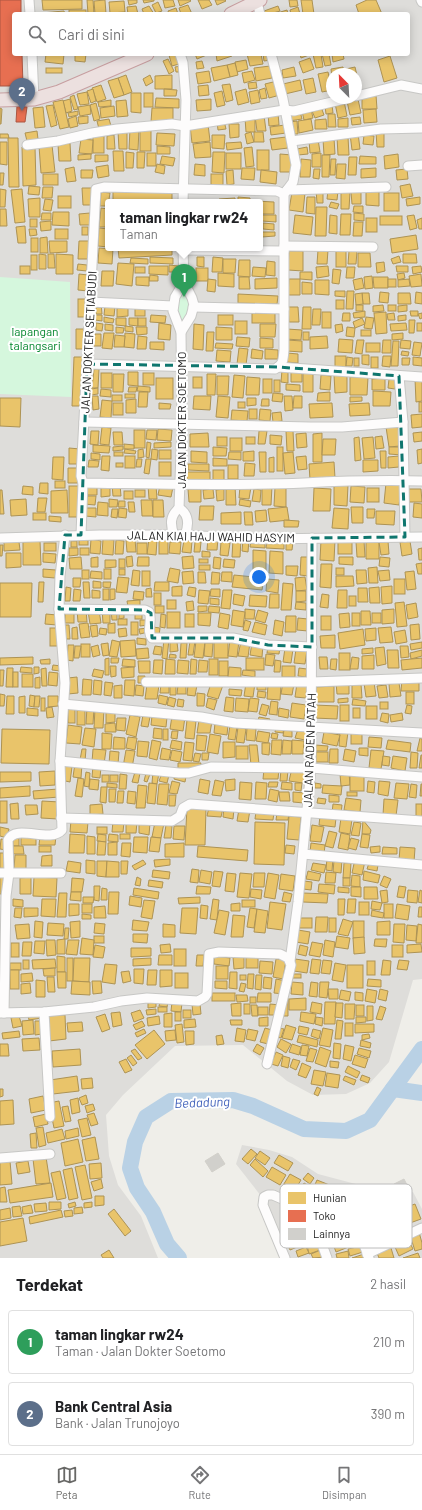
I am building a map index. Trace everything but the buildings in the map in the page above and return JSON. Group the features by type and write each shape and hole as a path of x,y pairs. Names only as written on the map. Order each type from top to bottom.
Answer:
{"highway":[{"path":"237,12 259,5"},
{"path":"0,100 34,98 59,92 76,86 143,56"}],"street":[{"path":"29,0 30,12"},
{"path":"32,56 34,98"},
{"path":"181,56 183,63 186,100 183,199"},
{"path":"271,56 292,141 296,165 293,182 286,192 283,361 278,367"},
{"path":"362,95 401,85 422,89"},
{"path":"27,145 58,141 117,129 172,124 185,126 284,110 294,111 326,103"},
{"path":"292,141 381,129 422,128"},
{"path":"408,166 422,165"},
{"path":"184,189 286,192 386,187"},
{"name":"JALAN DOKTER SETIABUDI","path":"81,535 87,483 82,476 97,188 184,189"},
{"path":"263,249 374,247"},
{"path":"181,332 191,316 193,308 192,298 184,282 183,251"},
{"path":"90,302 173,306 179,288 184,282"},
{"name":"JALAN DOKTER SOETOMO","path":"173,306 174,315 181,332 182,425 180,508"},
{"path":"193,308 284,309"},
{"path":"87,364 275,369 278,367 422,377"},
{"path":"399,376 403,422 405,537"},
{"path":"84,422 306,427 342,427 403,422"},
{"path":"87,483 180,484 422,480"},
{"path":"174,535 171,522 173,515 180,508 186,514 187,518 187,530 185,535"},
{"path":"65,535 60,576 59,609 65,683 60,761 62,830 57,834 35,835 18,833 10,836 8,840 4,873 6,912 2,1013 44,1012 94,1007 121,1001 147,998 198,1001 207,994 208,956 212,952 280,954 286,956 290,961"},
{"name":"JALAN KIAI HAJI WAHID HASYIM","path":"0,538 65,535 185,535 260,539 422,537"},
{"name":"JALAN RADEN PATAH","path":"267,1064 288,977 303,854 311,768 312,538"},
{"path":"59,609 142,609 149,612 151,616 149,634 152,638 233,638 268,645 312,647"},
{"path":"146,682 312,682 422,678"},
{"path":"63,704 201,717 235,723 422,733"},
{"path":"60,761 179,773 193,772 210,767 311,768 422,776"},
{"path":"61,818 172,821 180,816 183,808 190,804 307,814 422,821"},
{"path":"303,854 422,865"},
{"path":"4,873 61,873"},
{"path":"44,1012 50,1117"},
{"path":"0,1158 50,1154"},
{"path":"280,1198 273,1195 264,1196 263,1205 280,1246"},
{"path":"412,1233 422,1228"},
{"path":"281,1248 285,1258"},
{"path":"323,1248 327,1258"},
{"path":"368,1256 383,1248"}],"highlighted area":[{"path":"87,364 278,367 399,376 405,537 312,538 312,647 268,645 233,638 152,638 151,613 145,610 59,609 65,535 81,535"}],"shaded area":[{"path":"0,0 422,0 422,979 413,980 389,1062 370,1083 346,1094 313,1095 287,1081 243,1045 175,1046 123,1095 106,1115 109,1156 118,1185 141,1216 158,1258 0,1258"},
{"path":"242,1145 269,1150 292,1157 318,1174 356,1184 280,1184 280,1247 261,1196 236,1164"},
{"path":"412,1192 422,1209 422,1258 284,1258 280,1248 412,1248"}],"green space":[{"name":"lapangan talangsari","path":"0,277 70,282 71,397 0,394"},
{"path":"183,288 190,306 182,323 177,306"}],"waterway":[{"name":"Bedadung","path":"179,1258 167,1244 153,1212 137,1188 130,1168 135,1142 146,1117 171,1101 233,1100 253,1106 304,1129 346,1131 370,1120 422,1049"},
{"path":"393,1089 422,1093"}],"place":[{"name":"Bank Central Asia","path":"22,111"},
{"name":"taman lingkar rw24","path":"184,297"}]}
